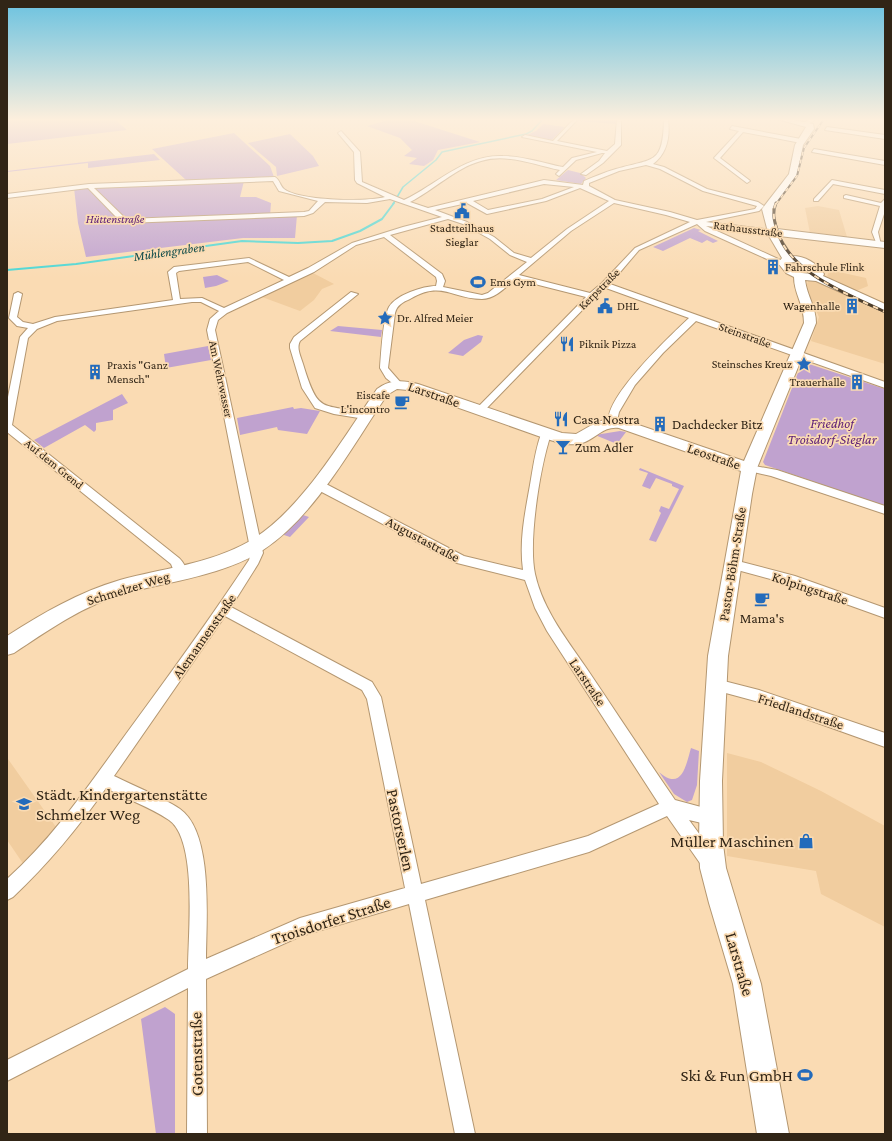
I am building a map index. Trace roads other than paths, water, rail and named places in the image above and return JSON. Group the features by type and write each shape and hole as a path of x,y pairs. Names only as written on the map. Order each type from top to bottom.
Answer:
{"street":[{"path":"358,172 359,182 398,200 450,217 484,233 512,254 532,261"},
{"path":"7,196 89,186 275,179 281,190 288,194 365,203 398,200 428,191 435,184 454,172"},
{"path":"550,182 560,172"},
{"path":"586,187 586,182 591,179 612,172"},
{"name":"Kerpstraße","path":"480,410 591,296 604,285 637,249 691,224 757,210 761,206 759,204 705,190 670,172"},
{"path":"736,172 747,181"},
{"path":"793,172 768,207 768,214 773,232 792,272 810,278 817,276 885,308"},
{"path":"429,210 550,182 586,187 614,201"},
{"path":"816,200 832,182 885,192"},
{"path":"89,186 122,220 126,221 304,214 311,212 324,199"},
{"path":"467,200 487,212 557,198 577,188"},
{"path":"846,197 884,206 875,232 882,244"},
{"name":"Rathausstraße","path":"614,201 668,213 699,223 882,244"},
{"name":"Larstraße","path":"614,201 586,217 488,296 482,297 439,288 416,292 400,301 391,310 384,368 397,384 413,387 546,434 526,534 528,576 543,612 670,807 713,868 722,902 748,984 773,1134"},
{"name":"Am Wehrwasser","path":"257,545 253,536 210,330 214,319 224,311 311,270 354,244 384,234 450,217"},
{"path":"699,223 708,230 786,261 805,263 818,272 819,274 817,276"},
{"path":"384,234 439,276 441,281 439,288"},
{"path":"177,302 172,272 177,269 249,260 289,280"},
{"path":"514,276 591,296"},
{"name":"Pastor-Böhm-Straße","path":"713,868 710,817 716,685 723,624 749,468 776,402 798,355 810,322 810,315 798,283 801,276"},
{"name":"Steinstraße","path":"604,285 885,385"},
{"path":"18,294 13,318 20,324 34,327 64,318 177,302 202,300 224,311"},
{"path":"354,294 297,339 294,344 294,348 311,396 316,404 323,408 365,416"},
{"path":"546,434 579,439 598,426 613,423 613,415 616,409 637,377 695,317"},
{"name":"Auf dem Grend","path":"34,327 24,337 7,426 175,561 179,566 180,573"},
{"path":"257,545 282,525 299,507 382,392 388,387 397,384"},
{"name":"Leostraße","path":"613,423 621,424 749,468 773,473 885,510"},
{"name":"Augustastraße","path":"322,487 461,560 528,576"},
{"name":"Schmelzer Weg","path":"7,647 52,618 85,600 118,588 180,573 230,558 257,545"},
{"name":"Alemannenstraße","path":"7,891 51,848 103,779 224,610 254,561 258,553 257,545"},
{"name":"Kolpingstraße","path":"734,565 795,581 885,613"},
{"name":"Pastorserlen","path":"224,610 362,682 370,690 376,703 414,894 465,1134"},
{"name":"Friedlandstraße","path":"716,685 766,698 885,740"},
{"name":"Gotenstraße","path":"103,779 175,815 182,822 191,839 197,864 197,1134"},
{"path":"670,807 710,817"},
{"name":"Troisdorfer Straße","path":"7,1071 196,974 258,944 300,927 589,844 670,807"}],"waterway":[{"name":"Mühlengraben","path":"393,204 403,187 421,172"},
{"name":"Mühlengraben","path":"7,270 76,264 242,241 298,243 332,241 360,231 382,219 394,203"}],"railway":[{"path":"776,204 797,176 798,172"},
{"path":"776,203 774,216 777,230 784,245 794,258 807,270 822,280 885,312"}],"place":[{"name":"Stadtteilhaus Sieglar","path":"462,211"},
{"name":"Fahrschule Flink","path":"773,267"},
{"name":"Ems Gym","path":"478,282"},
{"name":"DHL","path":"605,306"},
{"name":"Wagenhalle","path":"852,306"},
{"name":"Dr. Alfred Meier","path":"385,318"},
{"name":"Piknik Pizza","path":"567,344"},
{"name":"Steinsches Kreuz","path":"804,364"},
{"name":"Praxis \"Ganz Mensch\"","path":"95,372"},
{"name":"Trauerhalle","path":"857,382"},
{"name":"Eiscafe L'incontro","path":"402,402"},
{"name":"Casa Nostra","path":"561,419"},
{"name":"Dachdecker Bitz","path":"660,424"},
{"name":"Zum Adler","path":"563,447"},
{"name":"Mama's","path":"762,599"},
{"name":"Städt. Kindergartenstätte Schmelzer Weg","path":"24,804"},
{"name":"Müller Maschinen","path":"806,841"},
{"name":"Ski & Fun GmbH","path":"805,1075"}],"park label":[{"name":"Hüttenstraße","path":"115,219"},
{"name":"Friedhof Troisdorf-Sieglar","path":"832,432"}]}
